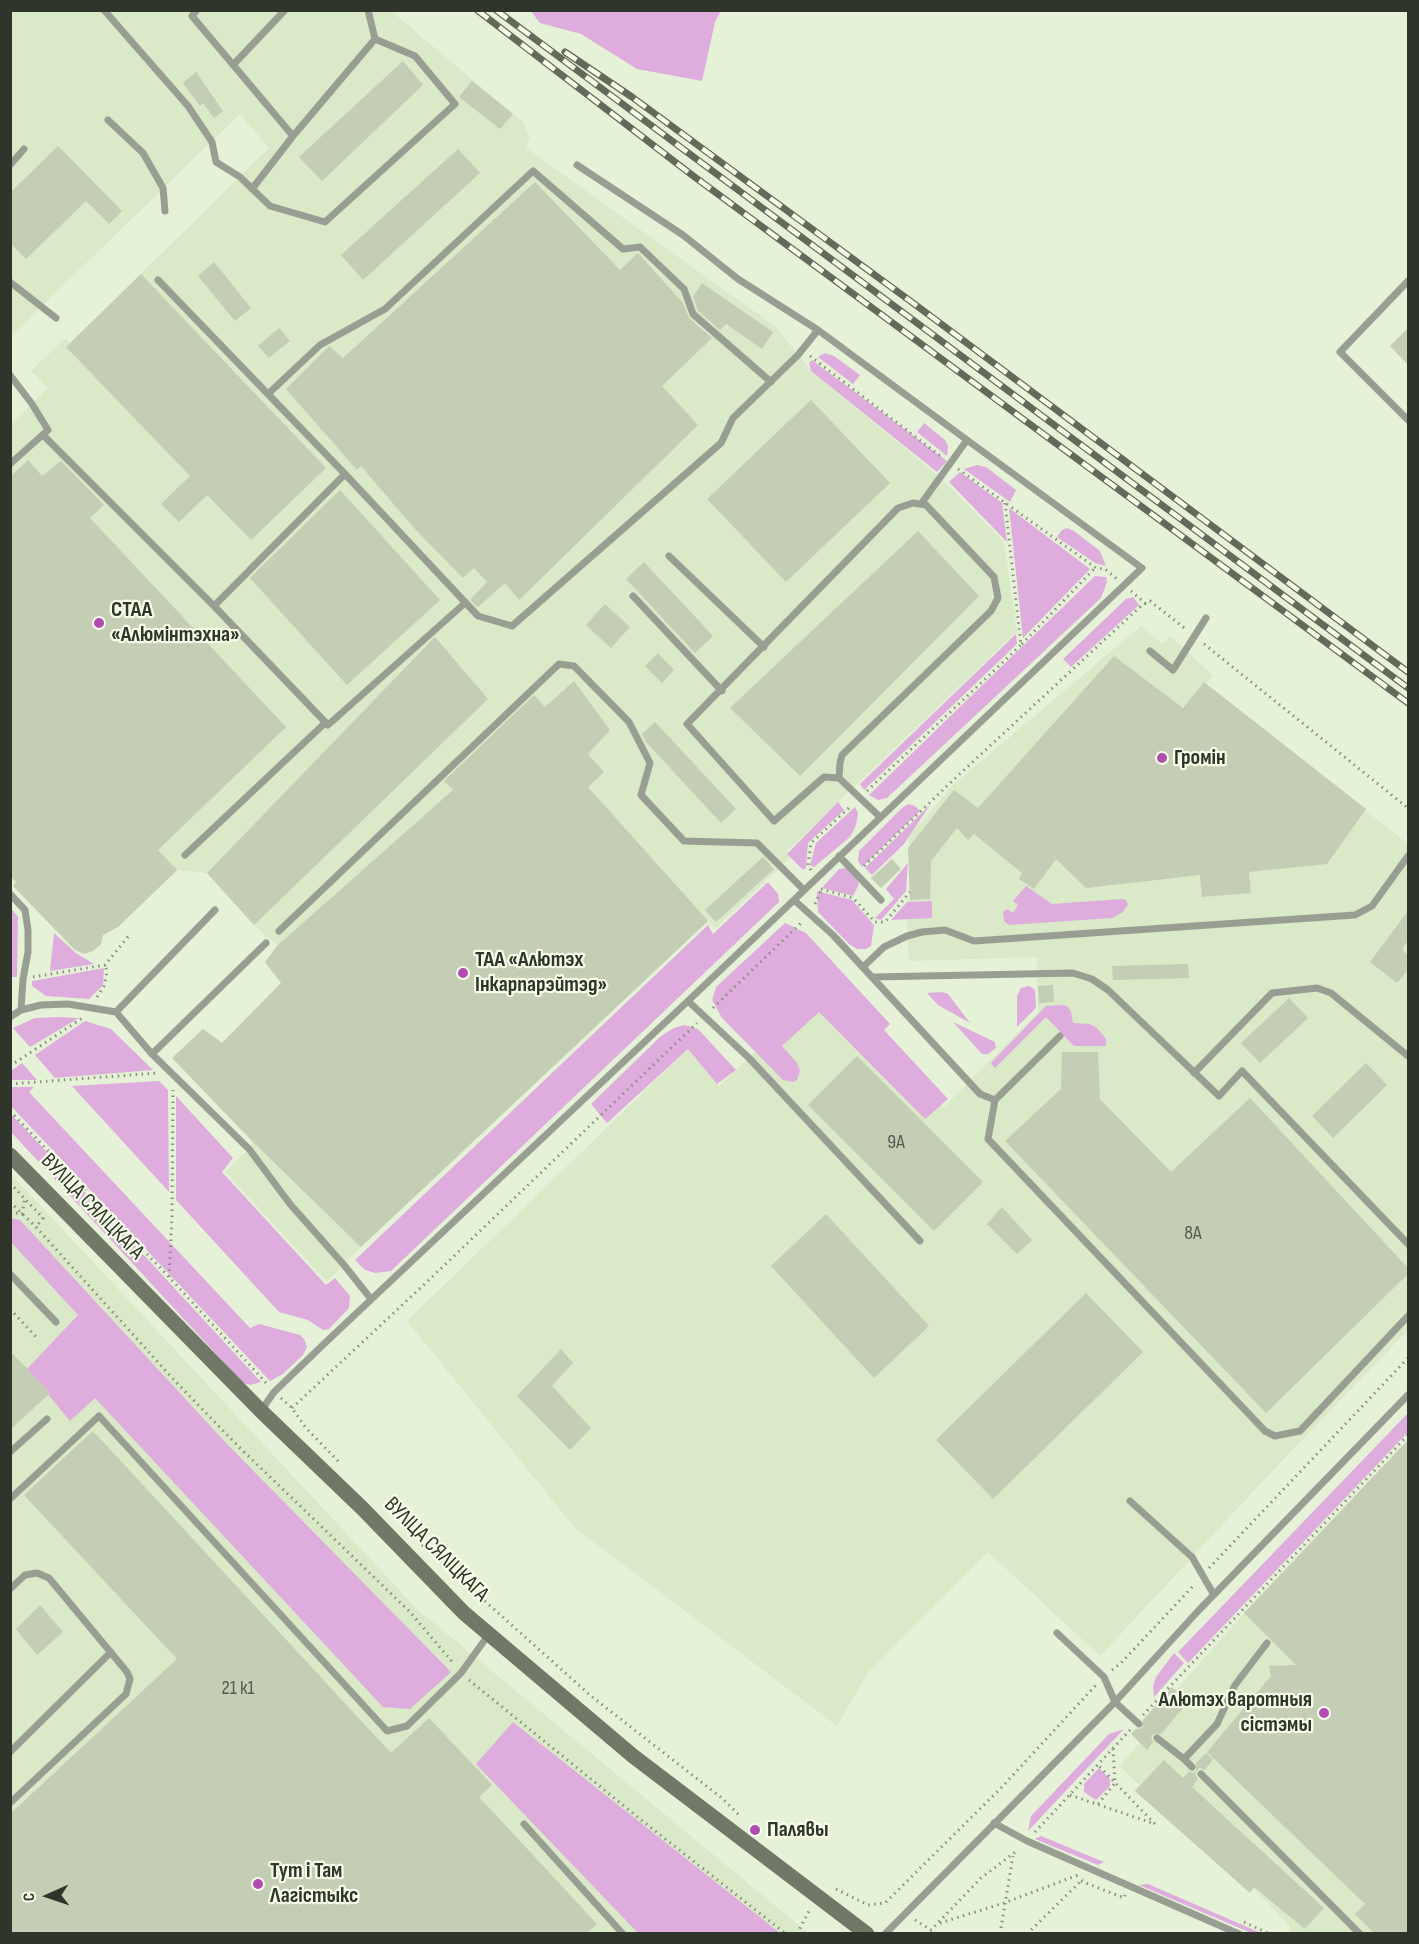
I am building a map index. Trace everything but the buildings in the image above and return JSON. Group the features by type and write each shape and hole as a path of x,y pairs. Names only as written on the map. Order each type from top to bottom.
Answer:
{"main road":[{"name":"ВУЛІЦА СЯЛІЦКАГА","path":"10,1155 261,1411 362,1508 464,1613 633,1756 867,1934"}],"lane":[{"path":"104,10 188,105 212,142 216,162 240,177 270,206 325,222 455,104 415,56 375,39"},
{"path":"197,10 192,16 293,136"},
{"path":"233,65 285,10"},
{"path":"368,10 375,39"},
{"path":"252,189 293,136 375,39"},
{"path":"108,120 143,153 163,188 165,211"},
{"path":"10,165 24,149"},
{"path":"261,1411 274,1392 371,1299 1142,568 818,330 738,279 683,235 577,165"},
{"path":"268,394 321,345 385,309 532,171 623,249 640,247 684,289 693,314 771,382"},
{"path":"158,280 478,616 512,626 721,442 733,418 803,350 818,330"},
{"path":"1408,281 1341,352 1408,420"},
{"path":"10,282 56,318"},
{"path":"10,375 48,430 10,464"},
{"path":"43,435 214,606 328,725 465,603"},
{"path":"921,504 967,440"},
{"path":"214,606 345,474"},
{"path":"839,777 842,756 991,611 998,598 994,577 926,505 914,503 898,508 722,691 687,724 774,821 824,777 839,777 880,817"},
{"path":"669,556 764,647"},
{"path":"633,596 722,691"},
{"path":"1150,651 1173,670 1206,618"},
{"path":"279,931 559,664 574,666 629,722 650,763 641,795 684,841 757,843 804,890"},
{"path":"185,855 325,723"},
{"path":"839,856 881,900"},
{"path":"863,967 884,947 922,932 945,930 974,941 1356,915 1372,906 1408,856"},
{"path":"10,894 25,910 28,930 28,952 21,1010"},
{"path":"794,900 873,977 980,1094 995,1100"},
{"path":"116,1012 215,910"},
{"path":"152,1054 266,943"},
{"path":"873,977 1073,973 1092,979 1108,990 1219,1096 1242,1071 1408,1244"},
{"path":"1194,1072 1272,993 1317,988 1331,993 1408,1056"},
{"path":"688,1000 749,1058 920,1241"},
{"path":"10,1017 21,1010 41,1005 59,1004 116,1012 152,1054 173,1072 249,1149 290,1204 371,1299"},
{"path":"1060,1036 995,1100 988,1139 1265,1431 1275,1436 1300,1431 1408,1316"},
{"path":"10,1274 56,1322"},
{"path":"885,1934 1115,1702 1214,1594 1408,1395"},
{"path":"10,1499 99,1416 387,1731 406,1726 461,1673 489,1634"},
{"path":"10,1452 47,1419"},
{"path":"1130,1501 1192,1557 1214,1594"},
{"path":"10,1589 25,1575 37,1572 49,1578 111,1652 130,1679 126,1694 10,1803"},
{"path":"1057,1633 1104,1677 1115,1702 1138,1723"},
{"path":"1184,1759 1217,1724 1235,1685 1267,1643"},
{"path":"10,1752 111,1652"},
{"path":"1157,1738 1192,1767"},
{"path":"1201,1774 1360,1934"},
{"path":"994,1823 1027,1841 1239,1934"},
{"path":"525,1824 623,1934"}],"path":[{"path":"803,350 951,464 1096,568 1105,569 1146,604"},
{"path":"1005,502 1021,645"},
{"path":"292,1408 810,915 821,890 817,878 808,865 811,843 1021,645 1096,568"},
{"path":"856,874 1065,676 1150,601 1408,808"},
{"path":"821,890 853,898 875,922 885,922 910,892"},
{"path":"23,979 105,965 131,933"},
{"path":"10,1066 83,1018 105,986 107,972 105,965"},
{"path":"10,1084 173,1072 172,1217 169,1277"},
{"path":"10,1111 169,1277 274,1392 292,1408 306,1428 345,1468"},
{"path":"10,1183 43,1218 36,1227"},
{"path":"22,1214 25,1198"},
{"path":"10,1202 36,1227 174,1380 238,1446 410,1612 461,1673 640,1820 786,1934"},
{"path":"10,1212 22,1214"},
{"path":"10,1309 38,1339"},
{"path":"905,1915 932,1932 981,1878 1014,1855 1408,1435"},
{"path":"416,1539 591,1696 723,1799 747,1822"},
{"path":"1098,1804 1116,1783 1113,1748"},
{"path":"1070,1795 1155,1824 1098,1765"},
{"path":"1000,1934 1014,1855"},
{"path":"938,1924 1004,1904 1092,1870"},
{"path":"1027,1934 1092,1870"}],"shaded area":[{"path":"11,11 391,11 523,122 530,138 526,148 776,327 811,371 941,478 1004,542 1017,631 786,852 791,857 715,929 708,921 361,1247 327,1282 225,1172 249,1149 252,1141 172,1058 203,1029 222,1043 281,983 265,962 277,945 254,925 207,873 178,870 118,927 103,935 101,944 93,951 84,954 75,950 13,886 16,882 11,876 11,424 48,388 31,371 65,338 70,343 269,148 240,114 11,336"},
{"path":"531,11 721,11 715,22 702,81 637,69 581,34 540,23"},
{"path":"825,353 834,356 860,375 853,384 818,357"},
{"path":"812,360 947,461 937,472 811,371 809,363"},
{"path":"924,423 945,440 948,446 947,456 917,432"},
{"path":"977,465 986,467 1016,490 1010,502 964,469"},
{"path":"960,472 1002,503 1007,542 949,482"},
{"path":"1009,508 1090,569 1023,638"},
{"path":"1067,528 1100,551 1106,566 1095,563 1057,537 1062,530"},
{"path":"1095,576 1106,577 1107,582 1101,598 887,798 878,800 869,795"},
{"path":"1133,597 1139,605 1071,667 1063,659 1126,599"},
{"path":"1141,626 1162,644 1170,636 1213,675 1206,684 1408,844 1408,1330 1100,1656 988,1552 867,1674 837,1726 575,1528 407,1321 688,1049 719,1086 826,985 943,1108 1038,1012 1037,957 909,961 906,905 910,900 909,836 953,785"},
{"path":"1016,634 1017,644 864,790 860,784"},
{"path":"838,802 844,810 808,843 806,868 803,870 787,854"},
{"path":"908,804 920,811 862,867 858,861 859,851"},
{"path":"930,805 904,844 872,875 865,868"},
{"path":"855,807 858,813 857,820 850,837 814,867 810,865 816,843"},
{"path":"908,863 906,891 881,920 875,918 894,899 886,889"},
{"path":"846,868 856,877 859,884 853,896 822,888 839,869"},
{"path":"768,882 778,894 779,902 391,1271 375,1273 365,1270 355,1260 708,925 713,934"},
{"path":"1026,886 1052,904 1122,899 1128,904 1123,912 1112,918 1009,925 1004,921 1003,912 1007,909 1013,913 1018,905 1013,901"},
{"path":"817,891 852,900 874,925 871,946 866,949 857,949 849,944 818,912"},
{"path":"932,901 932,918 891,920 907,902"},
{"path":"11,908 18,917 17,977 11,977"},
{"path":"785,923 806,933 890,1024 884,1030 948,1099 925,1119 819,1012 782,1046 797,1063 800,1071 797,1080 793,1082 783,1080 722,1018 712,1000 716,987"},
{"path":"54,933 76,953 94,964 50,971"},
{"path":"104,968 103,985 89,999 46,996 32,986 32,981"},
{"path":"1029,986 1035,990 1036,1008 1017,1027 1017,996 1021,988"},
{"path":"927,993 948,994 970,1023 938,1005"},
{"path":"1046,1006 1067,1006 1071,1012 1073,1023 1096,1027 1106,1039 1106,1046 1074,1046 1046,1017 995,1068 991,1063"},
{"path":"35,1018 79,1018 30,1047 13,1028"},
{"path":"85,1021 111,1029 153,1070 55,1078 35,1055"},
{"path":"953,1022 995,1042 996,1048 988,1054 982,1054"},
{"path":"684,1025 698,1029 736,1070 717,1084 688,1049 607,1123 591,1104 661,1036"},
{"path":"22,1063 37,1080 11,1080 11,1071"},
{"path":"159,1081 168,1090 169,1192 72,1086"},
{"path":"11,1087 34,1087 29,1092 250,1328 259,1324 300,1335 307,1347 303,1355 283,1374 270,1381 11,1106"},
{"path":"176,1096 233,1158 222,1172 326,1285 335,1278 350,1296 349,1308 329,1329 323,1330 308,1320 279,1312 176,1200"},
{"path":"11,1114 261,1382 250,1385 243,1383 11,1132"},
{"path":"10,1173 417,1609 808,1933 11,1933"},
{"path":"11,1218 20,1220 227,1444 451,1672 410,1709 383,1707 95,1398 70,1421 27,1369 78,1315 11,1242"},
{"path":"1408,1413 1408,1432 1188,1663 1178,1652"},
{"name":"Алютэх варотныя сістэмы","path":"1408,1440 1408,1933 1290,1933 1289,1925 1254,1889 1250,1892 1135,1791 1139,1785 1120,1766 1140,1743 1131,1734 1139,1724 1172,1688 1176,1690 1244,1613"},
{"path":"1174,1653 1184,1663 1154,1697 1153,1686 1156,1677"},
{"path":"513,1722 780,1933 638,1933 476,1764"},
{"path":"1124,1729 1028,1831 1031,1816 1109,1734"},
{"path":"1099,1768 1110,1779 1110,1786 1096,1800 1084,1792 1084,1784"},
{"path":"1041,1836 1104,1862 1098,1865 1035,1839"},
{"path":"1148,1884 1261,1933 1251,1933 1139,1885"}],"railway":[{"path":"477,10 692,175 1408,703"},
{"path":"496,10 1408,688"},
{"path":"565,52 632,97 913,303 1408,672"}],"place":[{"name":"СТАА «Алюмінтэхна»","path":"99,623"},
{"name":"Громін","path":"1162,758"},
{"name":"ТАА «Алютэх Інкарпарэйтэд»","path":"463,973"},
{"name":"Алютэх варотныя сістэмы","path":"1324,1713"},
{"name":"Палявы","path":"755,1830"},
{"name":"Тут і Там Лагістыкс","path":"258,1884"}]}
